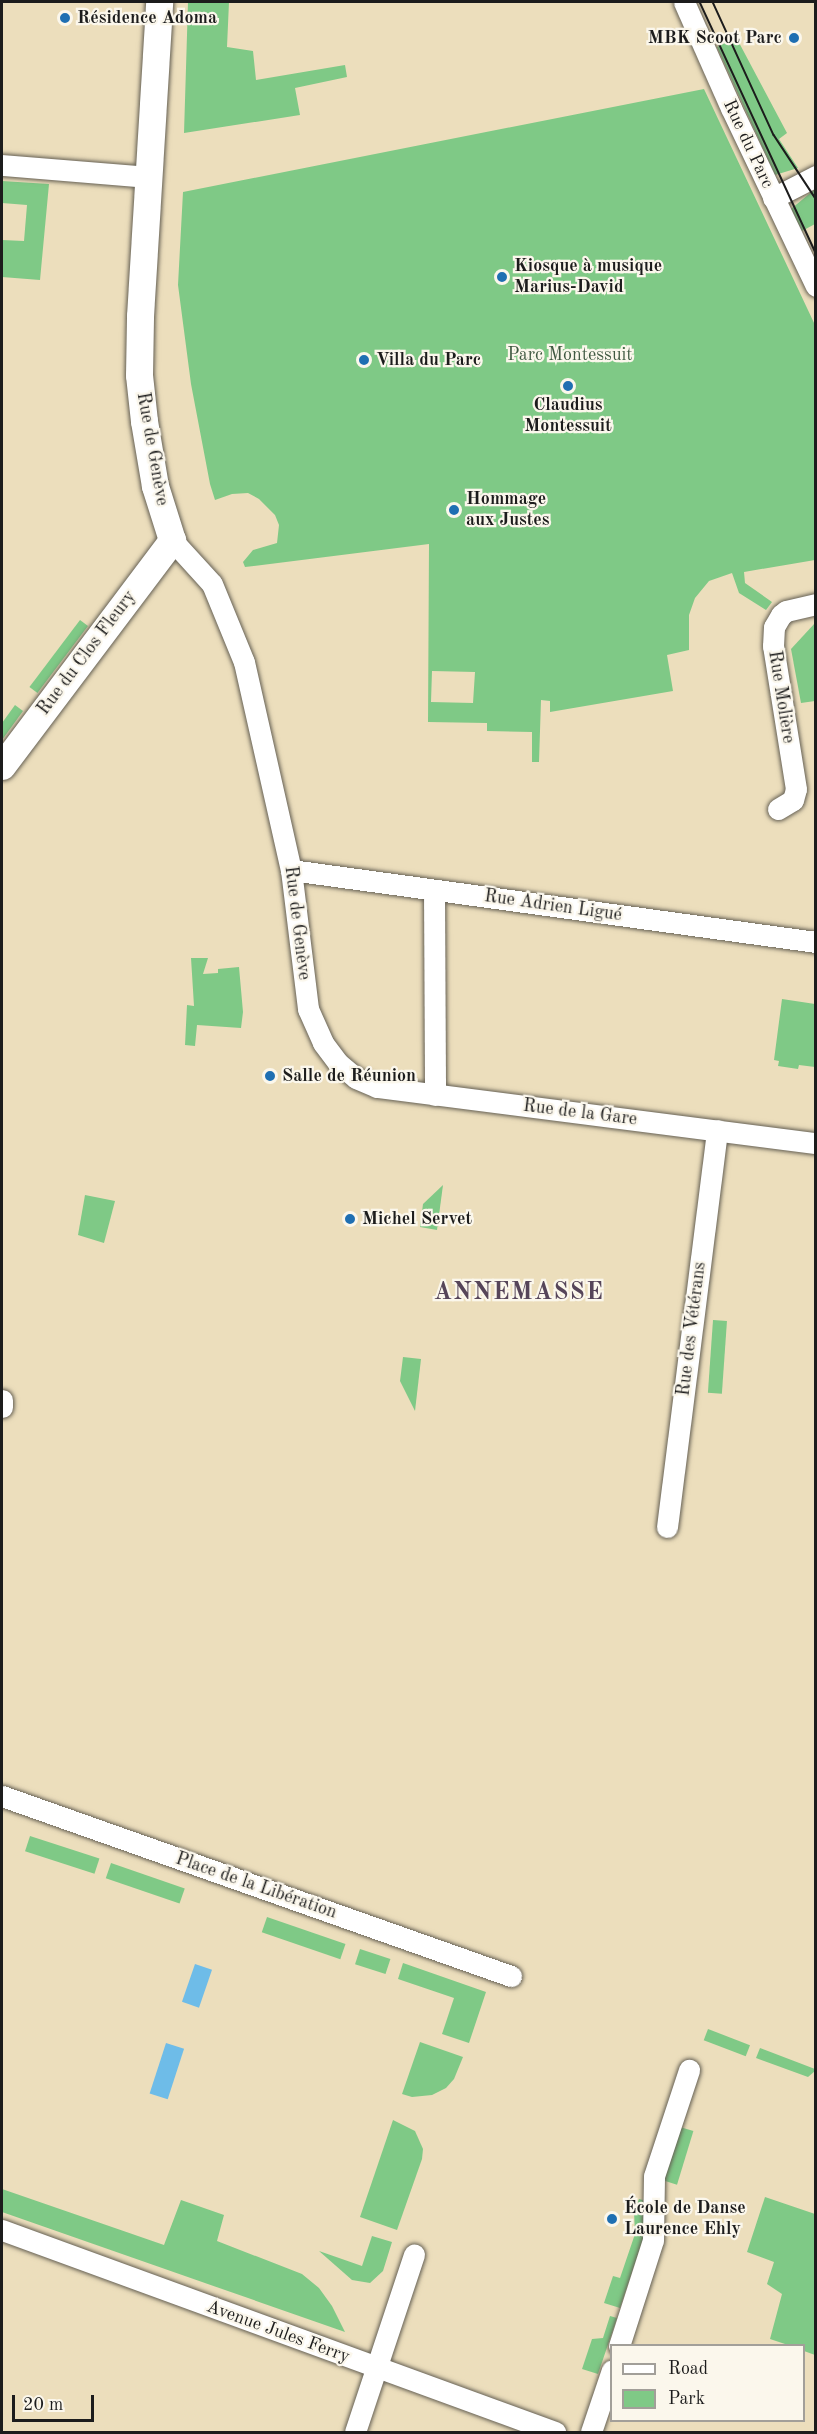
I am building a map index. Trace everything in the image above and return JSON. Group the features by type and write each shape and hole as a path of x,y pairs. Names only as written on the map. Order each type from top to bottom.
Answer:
{"street":[{"name":"Rue de Genève","path":"159,2 140,316 140,390 155,486 172,540 212,584 244,662 291,870 308,1009 323,1043 347,1072"},
{"name":"Rue du Parc","path":"684,2 773,198 816,286"},
{"path":"2,165 148,177"},
{"path":"773,198 816,176"},
{"name":"Rue du Clos Fleury","path":"2,766 172,540"},
{"name":"Rue Molière","path":"778,808 794,800 796,789 772,635 781,615 792,609 816,604"},
{"name":"Rue Adrien Ligué","path":"291,870 816,942"},
{"path":"434,890 435,1095"},
{"name":"Rue de la Gare","path":"347,1072 377,1087 816,1143"},
{"name":"Rue des Vétérans","path":"667,1527 717,1130"},
{"path":"2,1400 2,1407"},
{"name":"Place de la Libération","path":"2,1796 511,1976"},
{"path":"620,2344 653,2240 654,2176 689,2070"},
{"name":"Avenue Jules Ferry","path":"2,2230 555,2433"},
{"path":"355,2433 414,2255"},
{"path":"591,2433 610,2376"}],"green space":[{"path":"188,2 229,2 227,47 253,51 256,80 345,65 347,77 295,88 300,115 184,133"},
{"path":"736,37 787,133 779,139 798,168 775,175 717,47"},
{"name":"Parc Montessuit","path":"704,89 815,325 815,560 744,572 745,583 772,602 766,610 739,593 732,573 709,581 695,598 689,615 689,650 667,655 673,691 550,712 550,701 541,700 539,762 532,762 532,732 487,731 487,723 428,722 429,544 245,567 243,562 253,550 277,543 279,525 275,515 259,499 248,493 232,494 215,500 210,484 191,384 178,285 183,192","holes":["432,671 475,672 473,703 431,702"]},
{"path":"2,181 49,184 40,280 2,277 2,240 24,241 27,205 2,203"},
{"path":"815,189 815,224 802,231 791,209"},
{"path":"80,620 88,626 37,693 29,687"},
{"path":"815,623 815,701 801,703 791,649"},
{"path":"15,705 23,711 2,740 2,723"},
{"path":"191,958 208,958 203,974 218,973 218,969 239,967 243,1012 241,1028 197,1025 195,1046 185,1045 187,1005 194,1006"},
{"path":"782,999 815,1004 815,1067 799,1065 798,1069 778,1066 779,1061 774,1060"},
{"path":"443,1185 437,1230 420,1227 423,1204"},
{"path":"85,1195 115,1201 104,1243 78,1235"},
{"path":"713,1320 727,1321 722,1394 708,1393"},
{"path":"403,1357 421,1359 415,1411 400,1381"},
{"path":"30,1836 99,1859 94,1874 25,1851"},
{"path":"111,1863 185,1888 180,1904 106,1878"},
{"path":"267,1917 345,1944 340,1959 262,1932"},
{"path":"360,1949 390,1959 385,1974 355,1964"},
{"path":"403,1963 486,1992 469,2043 442,2034 454,1998 398,1979"},
{"path":"708,2029 750,2045 746,2056 704,2040"},
{"path":"420,2042 463,2057 454,2079 446,2088 432,2095 412,2097 402,2094"},
{"path":"760,2048 815,2069 815,2071 808,2077 756,2058"},
{"path":"393,2120 415,2131 423,2149 422,2159 397,2230 360,2217"},
{"path":"680,2127 693,2131 677,2185 664,2181"},
{"path":"2,2189 164,2245 181,2200 224,2215 217,2241 302,2274 319,2288 332,2306 345,2332 2,2212"},
{"path":"765,2197 815,2214 815,2355 805,2351 805,2344 785,2344 770,2339 782,2294 767,2284 774,2262 747,2252"},
{"path":"639,2199 643,2200 644,2236 620,2308 604,2303 613,2276 620,2278 635,2234 634,2212"},
{"path":"372,2236 392,2242 383,2271 370,2283 352,2280 319,2251 362,2266"},
{"path":"610,2316 617,2318 598,2374 582,2369 592,2339 603,2338"}],"water":[{"path":"195,1964 212,1970 199,2008 182,2002"},
{"path":"166,2043 184,2049 168,2099 150,2093"}],"tram line":[{"path":"700,2 816,253"},
{"path":"713,2 774,135 816,199"}],"place":[{"name":"Résidence Adoma","path":"65,18"},
{"name":"MBK Scoot Parc","path":"794,38"},
{"name":"Kiosque à musique Marius-David","path":"502,277"},
{"name":"Villa du Parc","path":"364,360"},
{"name":"Claudius Montessuit","path":"568,386"},
{"name":"Hommage aux Justes","path":"454,510"},
{"name":"Salle de Réunion","path":"270,1076"},
{"name":"Michel Servet","path":"350,1219"},
{"name":"École de Danse Laurence Ehly","path":"612,2219"}],"district":[{"name":"ANNEMASSE","path":"519,1294"}]}
